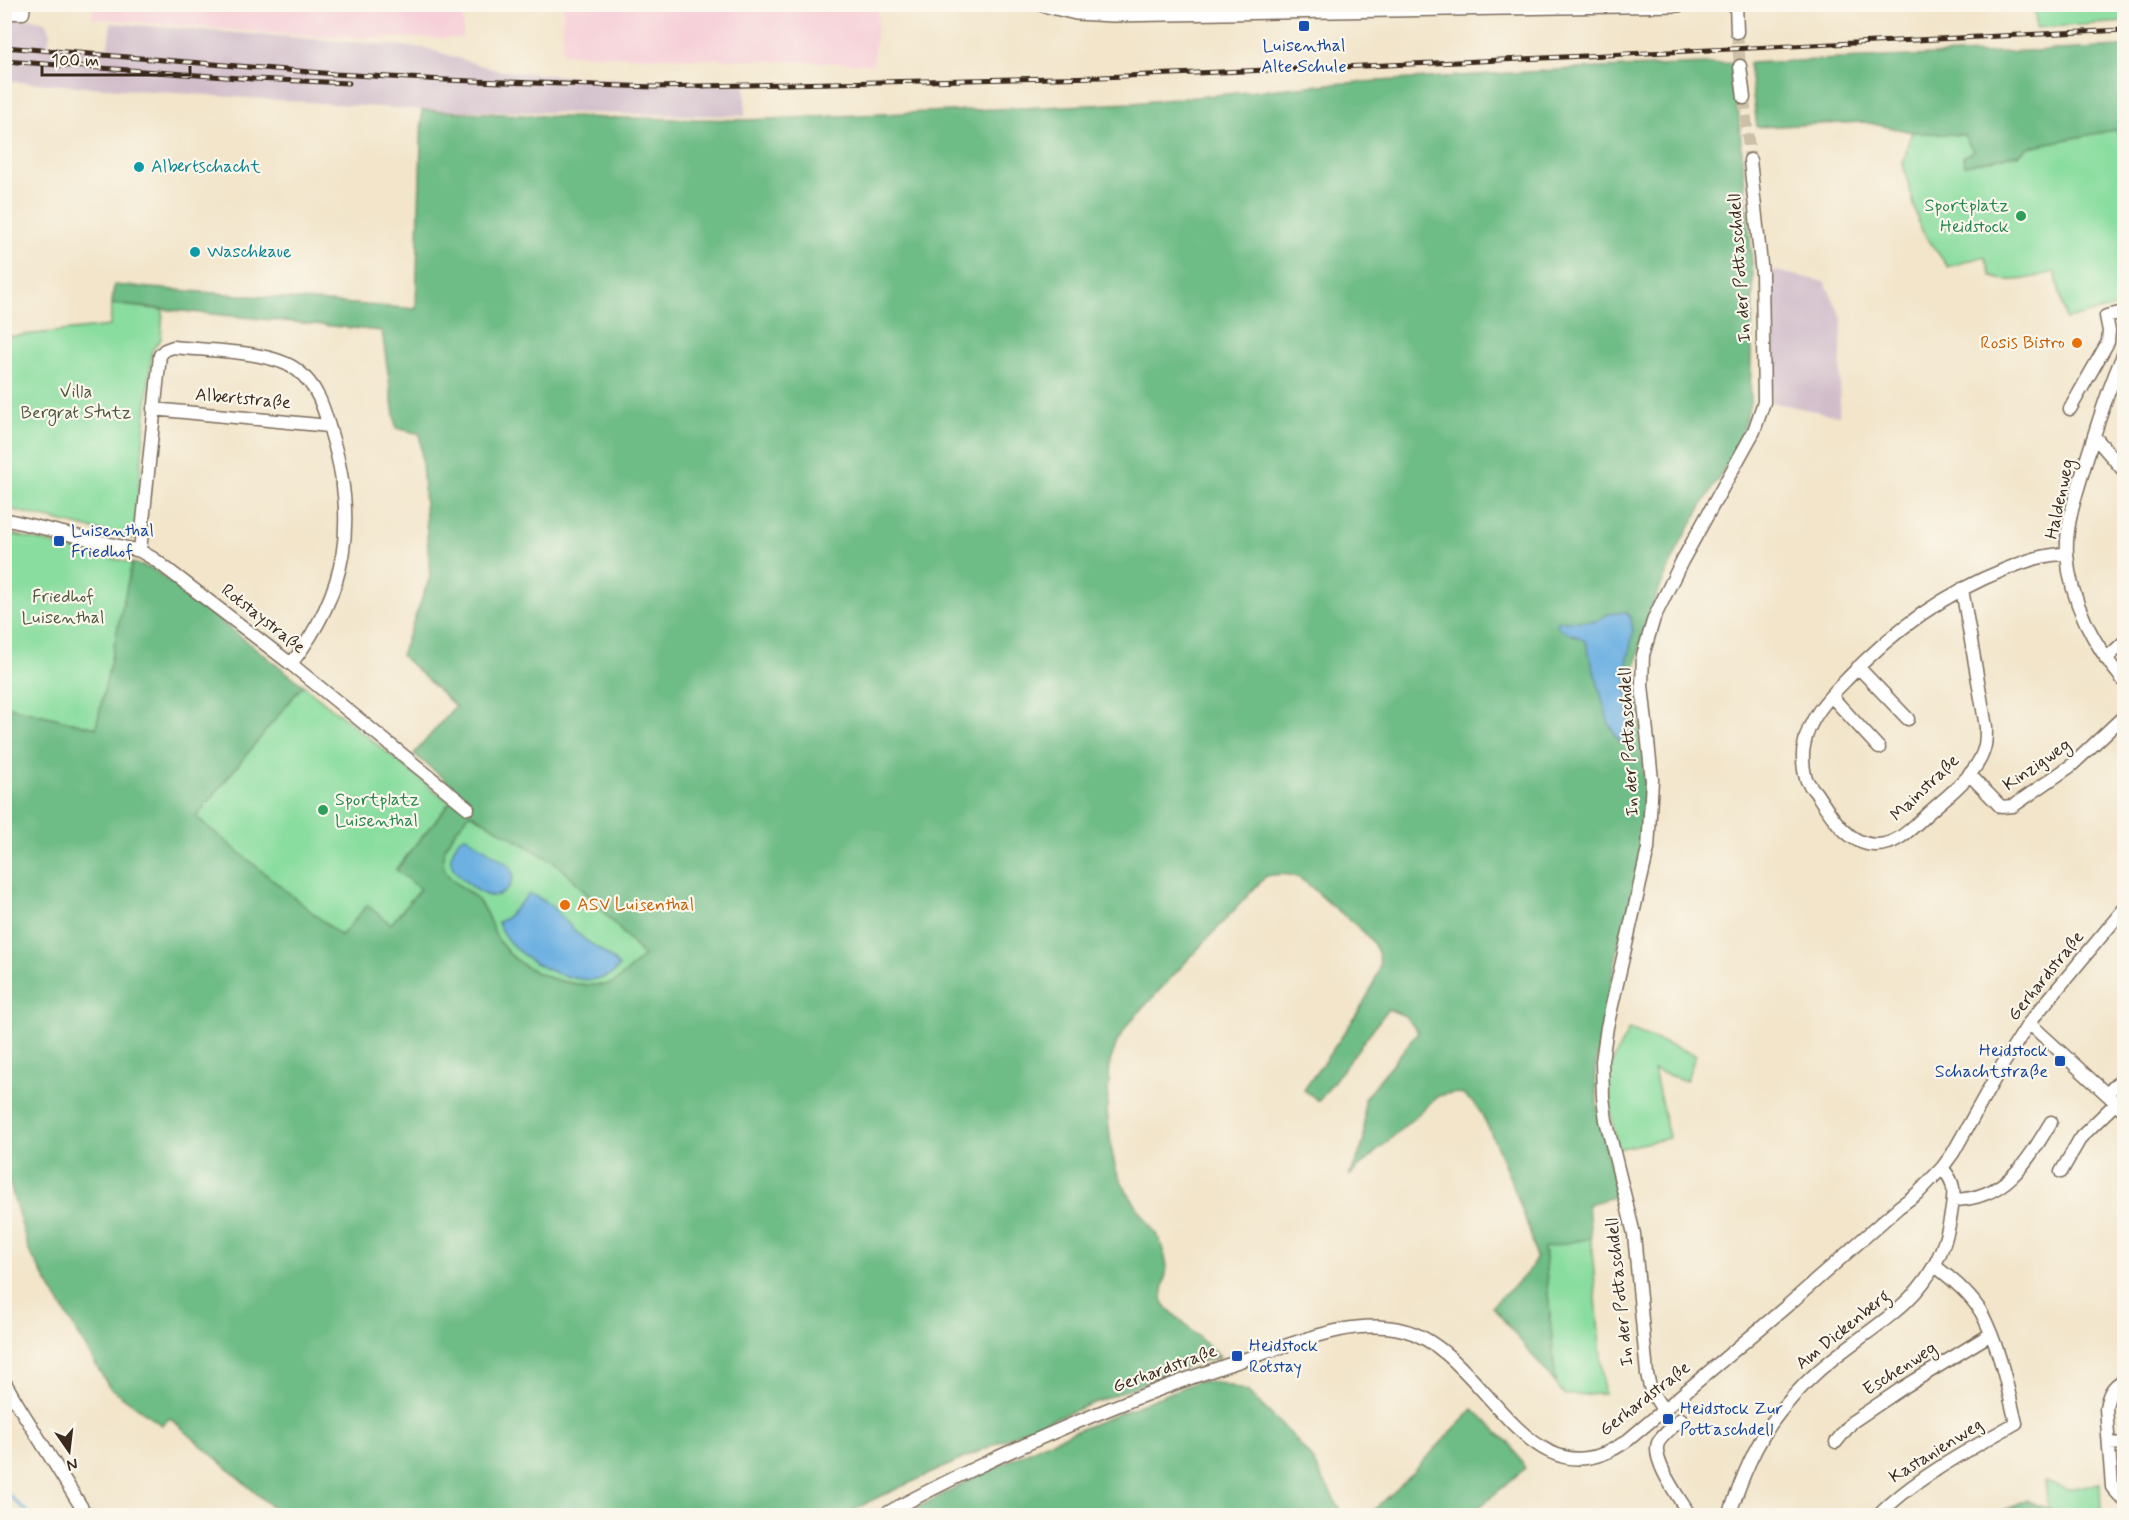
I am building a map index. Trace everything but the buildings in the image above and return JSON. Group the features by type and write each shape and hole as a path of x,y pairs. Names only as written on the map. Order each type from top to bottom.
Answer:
{"main road":[{"path":"1043,4 1076,12 1113,14 1220,9 1679,4"}],"street":[{"path":"1736,4 1737,32"},
{"path":"4,13 23,9"},
{"path":"1740,66 1744,98"},
{"name":"In der Pottaschdell","path":"1664,1410 1651,1391 1647,1374 1634,1234 1606,1120 1602,1061 1648,849 1653,790 1642,685 1643,655 1654,618 1682,561 1754,431 1764,402 1762,274 1750,160"},
{"path":"2070,409 2108,342 2109,331 2106,316 2124,312"},
{"name":"Albertstraße","path":"140,550 160,355 173,347 264,357 287,364 298,371 315,389 329,426 343,478 347,521 343,553 328,605 309,640 291,664"},
{"name":"Haldenweg","path":"2124,353 2108,388 2075,499 2067,537 2067,554 2079,608 2106,659 2124,681"},
{"path":"2086,381 2108,388"},
{"name":"Albertstraße","path":"153,409 329,426"},
{"path":"2094,436 2124,471"},
{"name":"Rotstaystraße","path":"4,519 140,550 166,567 291,664 468,808"},
{"name":"Mainstraße","path":"1962,589 1986,727 1985,746 1969,774 1905,834 1887,844 1874,845 1860,842 1843,830 1806,778 1803,747 1812,720 1830,696 1858,667 1903,628 1962,589 2032,559 2053,554 2067,554"},
{"path":"2106,659 2124,642"},
{"path":"1858,667 1908,719"},
{"path":"1830,696 1879,748"},
{"name":"Kinzigweg","path":"1969,774 2001,807 2013,806 2072,765 2124,716"},
{"name":"Gerhardstraße","path":"882,1515 1043,1435 1159,1389 1201,1373 1311,1338 1362,1327 1402,1329 1438,1346 1471,1377 1524,1436 1536,1446 1561,1457 1587,1458 1609,1452 1628,1440 1664,1410 1788,1305 1899,1206 1920,1192 1953,1153 2000,1069 2029,1023 2124,909"},
{"path":"2029,1023 2116,1102"},
{"path":"2061,1172 2081,1137 2116,1102 2124,1076"},
{"path":"1953,1200 1976,1198 2001,1186 2029,1159 2051,1122"},
{"name":"Am Dickenberg","path":"1729,1515 1751,1459 1778,1414 1813,1376 1902,1306 1935,1266 1943,1250 1953,1200 1954,1185 1942,1168"},
{"path":"1935,1266 1974,1303 1990,1334"},
{"name":"Kastanienweg","path":"1878,1515 1895,1498 1972,1448 2016,1423 2004,1373 1990,1334"},
{"name":"Eschenweg","path":"1836,1442 1852,1422 1990,1334"},
{"path":"2124,1380 2114,1386 2108,1395 2106,1408 2112,1486 2124,1499"},
{"path":"4,1381 87,1515"},
{"path":"1681,1419 1659,1441 1657,1450 1661,1466 1690,1515"},
{"path":"2109,1444 2124,1443"}],"shaded area":[{"path":"564,4 879,5 873,64 562,54"},
{"path":"93,5 463,5 463,38 321,37 92,18"},
{"path":"4,18 45,22 50,33 48,45 108,48 111,23 425,48 499,71 619,80 745,84 745,116 422,110 5,81"},
{"path":"1771,270 1825,282 1842,318 1839,416 1771,402"}],"green space":[{"path":"2035,5 2124,5 2124,22 2036,28"},
{"path":"2124,47 2124,128 2028,147 2020,154 1965,165 1963,157 1973,151 1964,135 1912,132 1864,122 1757,127 1749,63"},
{"path":"1734,63 1753,275 1750,403 1740,441 1683,538 1657,594 1643,629 1636,667 1645,793 1643,837 1631,901 1619,942 1595,1071 1598,1114 1618,1196 1588,1204 1591,1238 1544,1248 1556,1384 1492,1306 1529,1271 1535,1259 1534,1248 1504,1163 1481,1113 1471,1102 1459,1094 1438,1096 1349,1176 1364,1139 1364,1099 1418,1032 1405,1016 1388,1009 1319,1101 1304,1090 1363,1004 1373,985 1379,956 1365,933 1308,884 1294,876 1277,874 1266,876 1128,1024 1117,1042 1110,1062 1107,1111 1116,1170 1127,1192 1160,1240 1167,1267 1162,1298 1164,1305 1220,1357 1198,1362 1030,1428 868,1502 846,1515 281,1515 170,1418 162,1425 109,1387 29,1251 5,1167 5,706 96,728 132,563 153,569 303,685 196,817 341,936 367,905 391,924 420,889 396,870 459,791 414,754 455,706 401,655 430,577 420,434 396,428 382,331 112,304 114,285 416,309 422,110 563,117 748,120 1133,103 1330,84 1575,69","holes":["470,813 556,863 644,956 612,983 590,985 565,982 529,969 518,962 501,944 476,898 453,881 445,871 443,857 448,843"]},
{"name":"Sportplatz Heidstock","path":"2124,128 2124,305 2066,319 2055,272 2023,279 1998,279 1991,276 1985,256 1948,267 1920,228 1903,163 1912,132 1964,135 1973,151 1963,157 1966,165 2020,154 2028,147"},
{"name":"Villa Bergrat Stutz","path":"112,304 163,310 161,339 152,350 134,539 5,508 5,337 110,326"},
{"name":"Friedhof Luisenthal","path":"8,533 132,563 96,728 5,706 4,548"},
{"name":"Sportplatz Luisenthal","path":"303,685 450,803 396,869 420,889 391,924 341,936 195,817"},
{"path":"470,813 556,863 644,956 617,980 602,985 578,984 553,979 519,962 501,944 476,898 445,871 443,857 448,843"},
{"path":"1629,1029 1696,1055 1686,1081 1654,1070 1669,1138 1617,1149 1605,1077"},
{"path":"1591,1238 1604,1394 1565,1395 1556,1384 1544,1247"},
{"path":"1198,1381 1220,1383 1247,1391 1290,1433 1311,1458 1343,1515 902,1516 1042,1445"},
{"path":"1473,1409 1512,1446 1525,1468 1470,1515 1368,1515 1397,1489"},
{"path":"2045,1481 2068,1489 2100,1483 2101,1515 2049,1515"},
{"path":"2026,1500 2059,1514 2059,1515 1997,1515"}],"water":[{"path":"1625,612 1631,618 1633,632 1626,670 1630,735 1624,742 1620,742 1609,724 1586,642 1561,629 1557,624 1559,621 1598,621 1608,614"},
{"path":"466,836 510,866 512,881 503,893 493,896 482,893 456,872 451,855 459,839"},
{"path":"529,894 538,897 552,907 576,932 606,954 619,967 608,976 578,979 544,968 514,947 504,935 498,922 505,919"}],"waterway":[{"path":"4,1491 32,1516"}],"tunnel":[{"path":"1737,32 1740,66"},
{"path":"1744,98 1750,160"}],"railway":[{"path":"4,47 335,74 654,87 1101,77 2124,30"},
{"path":"4,61 253,79 349,83"}],"place":[{"name":"Luisenthal Alte Schule","path":"1304,26"},
{"name":"Albertschacht","path":"139,167"},
{"name":"Sportplatz Heidstock","path":"2021,216"},
{"name":"Waschkaue","path":"195,252"},
{"name":"Rosis Bistro","path":"2077,343"},
{"name":"Luisenthal Friedhof","path":"59,541"},
{"name":"Sportplatz Luisenthal","path":"323,810"},
{"name":"ASV Luisenthal","path":"565,905"},
{"name":"Heidstock Schachtstraße","path":"2060,1061"},
{"name":"Heidstock Rotstay","path":"1237,1356"},
{"name":"Heidstock Zur Pottaschdell","path":"1668,1419"}]}
